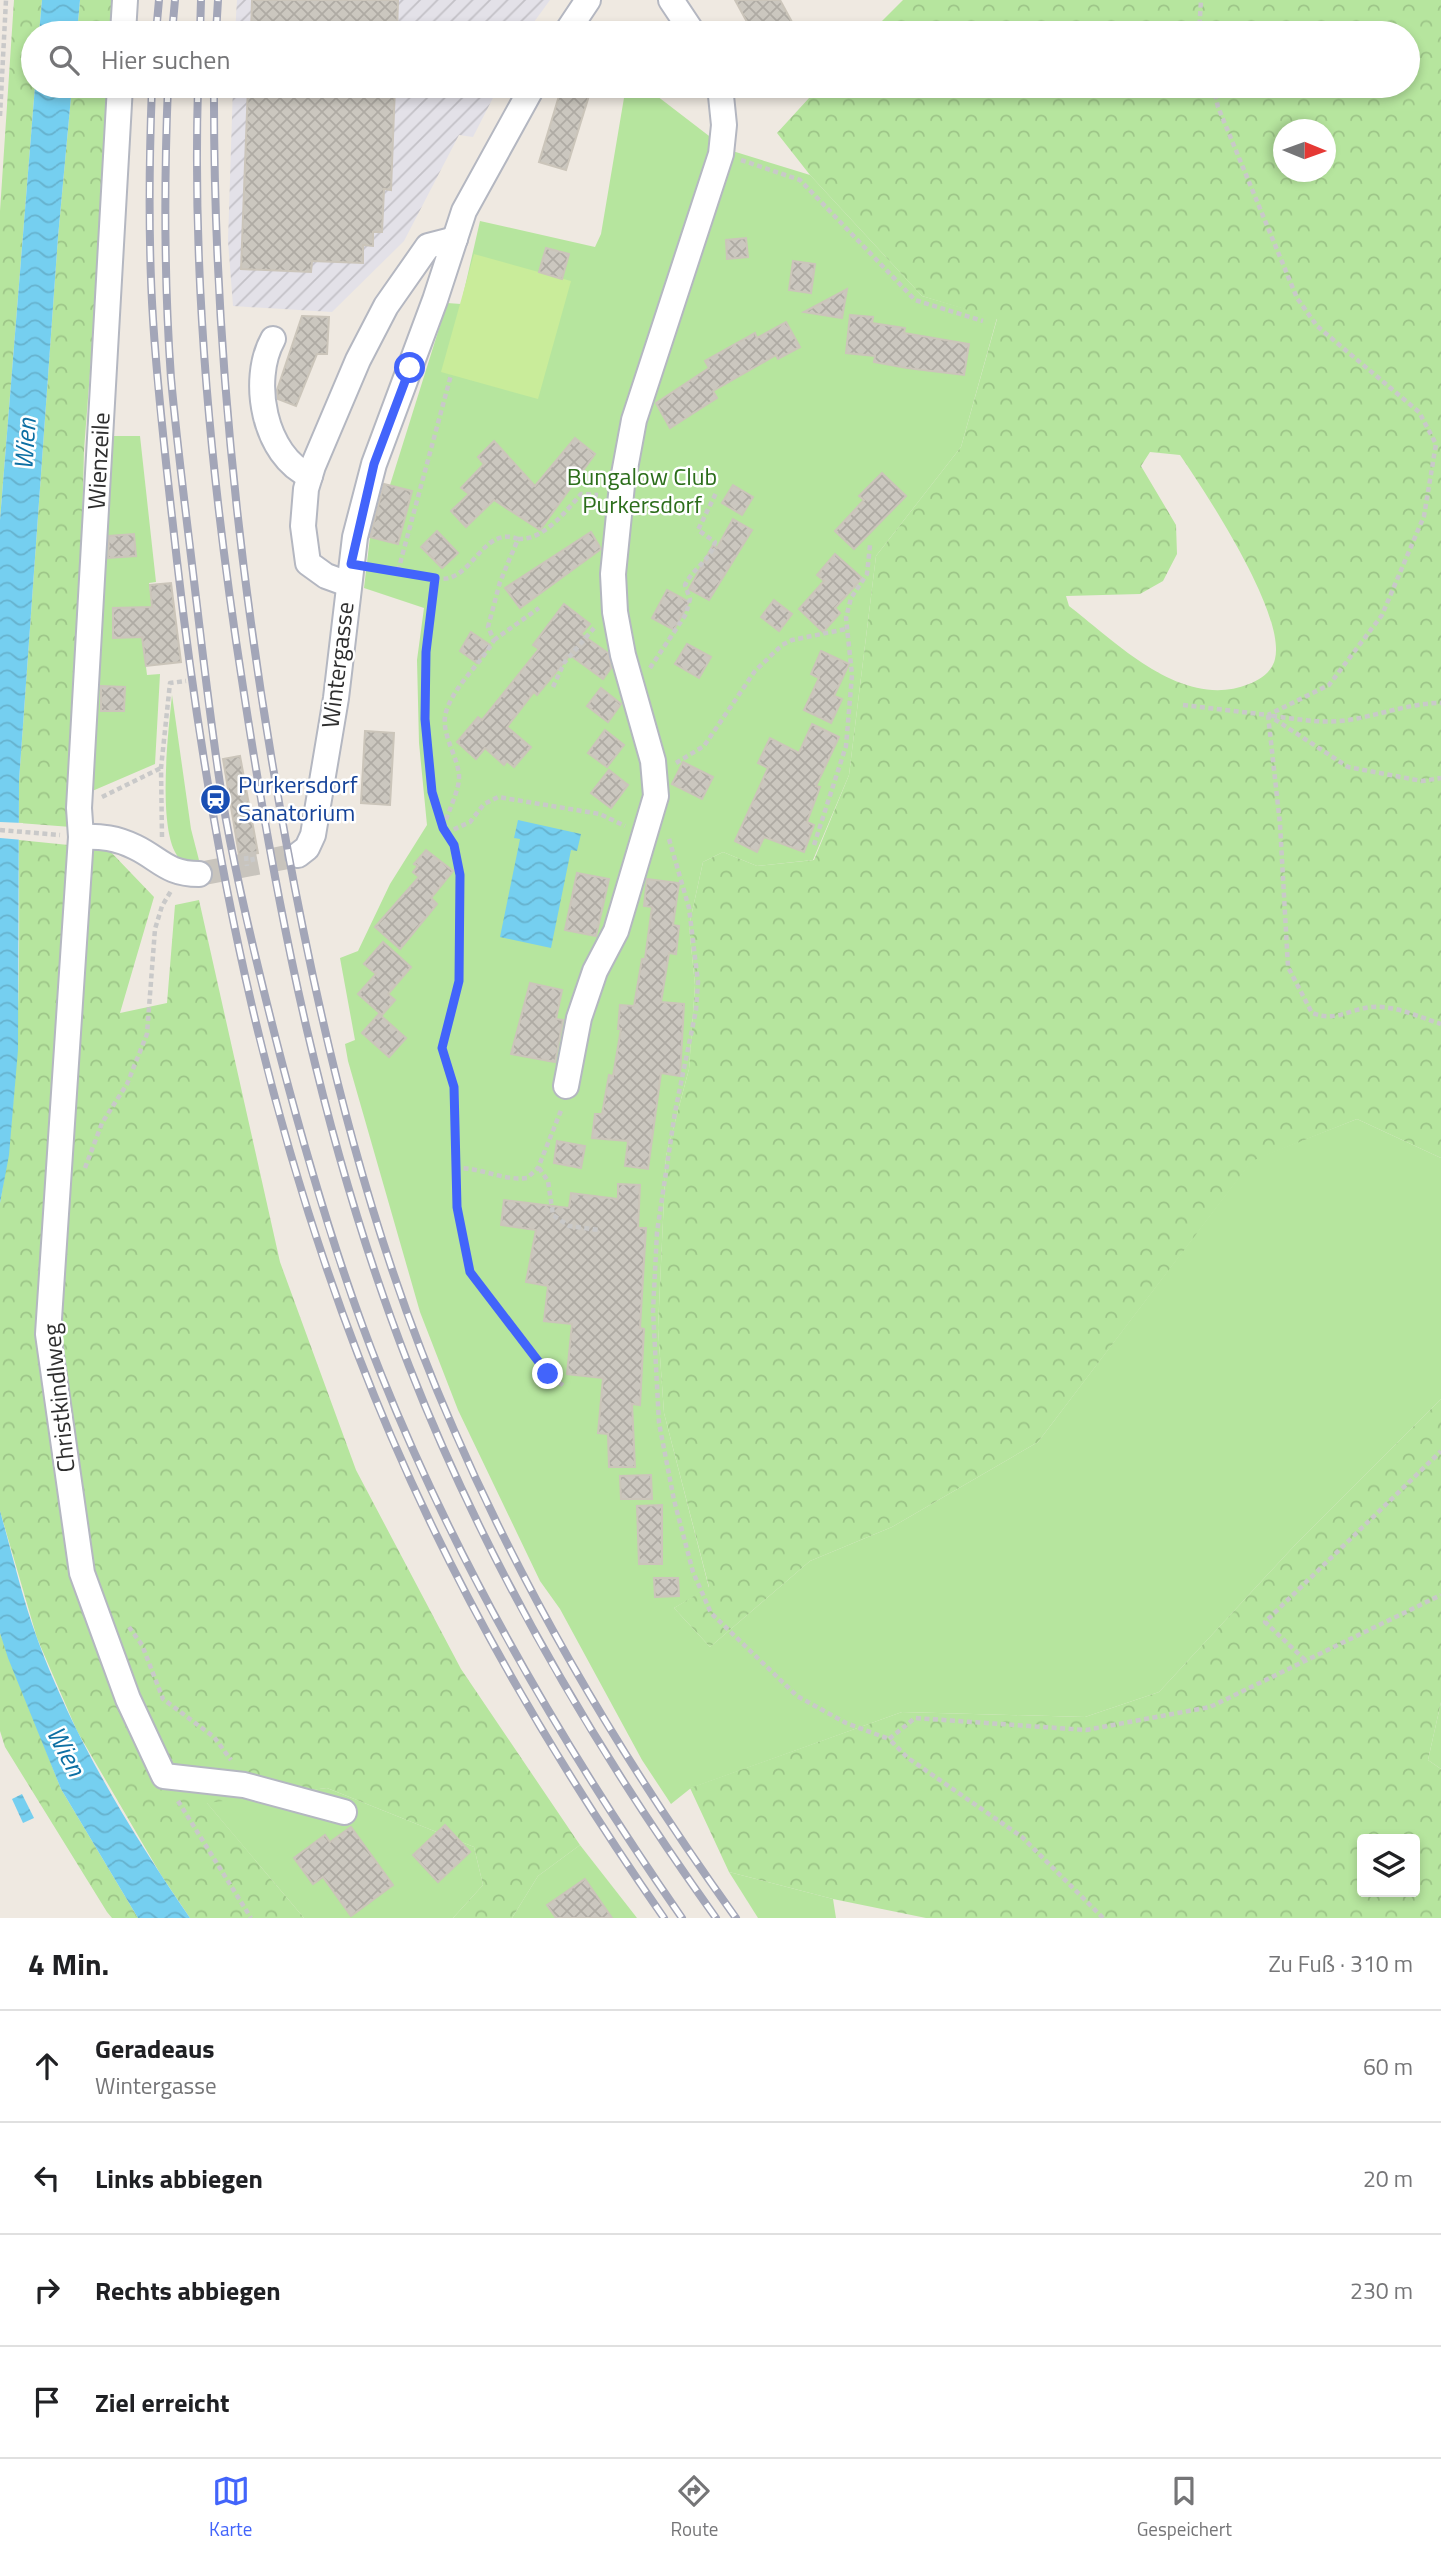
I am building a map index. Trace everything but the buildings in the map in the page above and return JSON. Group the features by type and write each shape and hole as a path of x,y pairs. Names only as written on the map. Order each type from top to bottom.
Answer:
{"street":[{"path":"124,21 125,0"},
{"path":"574,21 588,0"},
{"path":"671,0 685,21"},
{"name":"Wienzeile","path":"72,836 79,808 119,98"},
{"name":"Wintergasse","path":"298,855 307,848 313,835 336,698 349,574 374,464 464,211 526,98"},
{"path":"566,1086 579,1018 595,971 615,931 647,830 656,788 649,745 615,612 613,574 634,420 721,154 724,125 721,98"},
{"path":"349,574 326,576 308,563 303,526 310,476 358,360 386,306 428,246 455,240"},
{"path":"273,339 263,357 265,406 282,454 296,468 310,476"},
{"path":"72,836 106,836 136,847 180,877"},
{"name":"Christkindlweg","path":"72,836 48,1334 61,1442 82,1573 128,1699 164,1776"},
{"path":"164,1776 231,1783 344,1812"}],"path":[{"path":"0,116 6,0"},
{"path":"1200,21 1201,0"},
{"path":"1216,98 1297,298 1317,326 1419,412 1441,451"},
{"path":"721,154 800,180 915,300 983,321"},
{"path":"398,571 451,375"},
{"path":"1268,715 1329,685 1382,615 1424,516 1436,444"},
{"path":"632,686 653,664 687,614 690,599 685,585 690,573 706,562 715,542 698,530 716,493"},
{"path":"349,574 398,571 447,581 455,578 487,544 504,536 528,539 542,532 581,494 597,494 621,500"},
{"path":"494,640 488,627 500,582 518,539"},
{"path":"814,845 846,746 852,675 846,629 850,598 867,574 870,545"},
{"path":"435,578 426,652 425,710 432,792 445,831 454,845 460,875 459,981 442,1048 454,1087 457,1207 470,1272 548,1374 564,1386"},
{"path":"445,831 459,775 447,736 446,714 452,698 484,659 494,640 539,608"},
{"path":"553,687 564,663 582,640 615,612"},
{"path":"846,629 792,640 782,645 755,671 704,746 656,788 689,908 698,982 696,1010 675,1111 657,1232 654,1298 659,1423 693,1572 711,1613 797,1696 846,1723 889,1739 908,1758 1022,1837 1103,1918"},
{"path":"83,1173 102,1123 127,1084 147,1034 155,929 162,906 180,877 160,827 161,768 170,683 186,681"},
{"path":"1183,705 1318,722 1349,720 1427,703 1441,703"},
{"path":"1268,715 1348,767 1422,781 1441,778"},
{"path":"1268,715 1280,824 1288,967 1312,1013 1327,1018 1371,1007 1393,1008 1441,1024"},
{"path":"79,808 161,768"},
{"path":"445,831 470,822 484,804 498,797 600,814 620,825 647,830"},
{"path":"0,830 72,836"},
{"path":"246,856 251,866 252,856"},
{"path":"455,1168 479,1168 508,1178 527,1178 538,1167 560,1115 566,1086"},
{"path":"538,1167 548,1181 553,1215 569,1226 599,1230"},
{"path":"1306,1660 1265,1622 1441,1451"},
{"path":"889,1739 915,1718 1086,1730 1210,1707 1441,1595"},
{"path":"128,1625 142,1646 163,1699 228,1752 233,1765 231,1783"},
{"path":"164,1776 187,1819 251,1918"}],"shaded area":[{"path":"237,0 550,0 535,21 236,21"},
{"path":"233,98 493,98 473,137 459,135 404,241 332,312 233,306 228,241"}],"green space":[{"path":"14,0 42,0 40,21 21,21 21,98 34,98 0,520 0,211"},
{"path":"80,0 117,0 116,21 78,21"},
{"path":"903,0 1441,0 1441,1158 1357,1119 1252,1161 1038,1442 892,1527 810,1561 710,1647 674,1608 709,1587 664,1413 658,1328 666,1156 689,1069 695,985 689,926 703,862 723,852 757,866 814,860 849,775 876,556 961,447 997,319 922,296 810,175 777,133 809,98 1420,98 1420,21 882,21","holes":["1150,452 1180,455 1257,585 1275,639 1275,659 1268,672 1249,684 1224,690 1200,688 1176,681 1152,669 1069,606 1066,596 1140,594 1163,581 1177,554 1176,525 1141,466"]},
{"path":"71,98 111,98 84,450 78,689 71,827 19,823 19,781 58,237"},
{"name":"Bungalow Club Purkersdorf","path":"624,98 660,98 726,149 810,175 922,296 997,318 961,447 876,556 849,775 813,860 757,866 723,852 703,862 689,926 695,985 689,1069 666,1156 658,1328 664,1413 709,1588 674,1608 710,1647 810,1561 892,1527 1038,1442 1252,1160 1357,1119 1441,1158 1441,1399 1295,1545 1159,1692 1085,1717 902,1712 691,1788 671,1804 642,1760 560,1609 540,1581 458,1410 420,1312 348,1061 345,1044 355,1040 340,958 358,951 390,884 427,825 419,743 417,660 424,608 364,588 370,537 384,484 390,485 447,303 461,304 480,221 595,247 601,234"},
{"path":"474,254 571,281 538,399 441,372"},
{"path":"105,436 140,436 156,582 149,583 155,632 142,634 147,675 160,674 155,764 83,795"},
{"path":"172,695 191,829 200,864 184,862 175,852 169,834 166,784"},
{"path":"19,840 108,849 154,897 120,1013 167,1003 175,905 199,900 280,1262 356,1470 461,1669 580,1845 538,1876 512,1918 453,1918 483,1885 474,1847 327,1788 207,1803 304,1918 190,1918 161,1875 77,1731 37,1638 0,1511 0,1203 16,1068"},
{"path":"1441,1399 1441,1702 1428,1760 1441,1769 1441,1918 926,1918 833,1899 729,1872 690,1788 902,1712 1085,1717 1159,1692 1295,1545"},
{"path":"0,1633 61,1789 138,1918 112,1918 107,1912 5,1747 0,1731"},
{"path":"1441,1702 1441,1769 1428,1760"},
{"path":"327,1788 474,1847 483,1885 453,1918 304,1918 206,1802"},
{"path":"580,1845 637,1918 512,1918 538,1876"},
{"path":"729,1872 833,1899 836,1918 758,1918"}],"water":[{"path":"42,0 80,0 78,21 40,21"},
{"name":"Wien","path":"34,98 71,98 58,237 19,781 18,1050 9,1155 0,1203 0,520"},
{"path":"518,820 581,834 577,851 571,850 551,948 500,937 520,839 514,838"},
{"name":"Wien","path":"0,1511 22,1591 51,1675 125,1818 190,1918 138,1918 61,1789 0,1633"},
{"path":"22,1794 34,1818 23,1823 12,1799"}],"pier":[{"path":"0,822 23,823 23,840 0,838"}],"tunnel":[{"path":"199,874 298,855"}],"railway":[{"path":"157,21 159,0"},
{"path":"173,21 175,0"},
{"path":"200,21 201,0"},
{"path":"217,21 218,0"},
{"path":"152,98 151,290 155,349 191,673 228,896 252,1007 280,1116 312,1224 349,1331 419,1499 482,1623 551,1744 664,1918"},
{"path":"168,98 165,232 171,378 211,720 223,803 242,899 303,1139 326,1218 366,1336 411,1446 444,1517 516,1655 555,1722 638,1854 682,1918"},
{"path":"198,98 201,312 222,537 272,859 288,945 328,1116 379,1284 409,1366 472,1511 545,1651 585,1720 716,1918"},
{"path":"214,98 218,276 224,370 232,465 255,654 300,916 334,1066 374,1214 424,1359 514,1558 618,1742 736,1918"}],"place":[{"name":"Purkersdorf Sanatorium","path":"215,799"}],"route":[{"path":"410,368 374,464 355,537 351,564 435,578 426,652 425,719 432,792 443,828 454,845 460,875 459,981 442,1048 454,1087 457,1207 470,1272 548,1374"}]}
